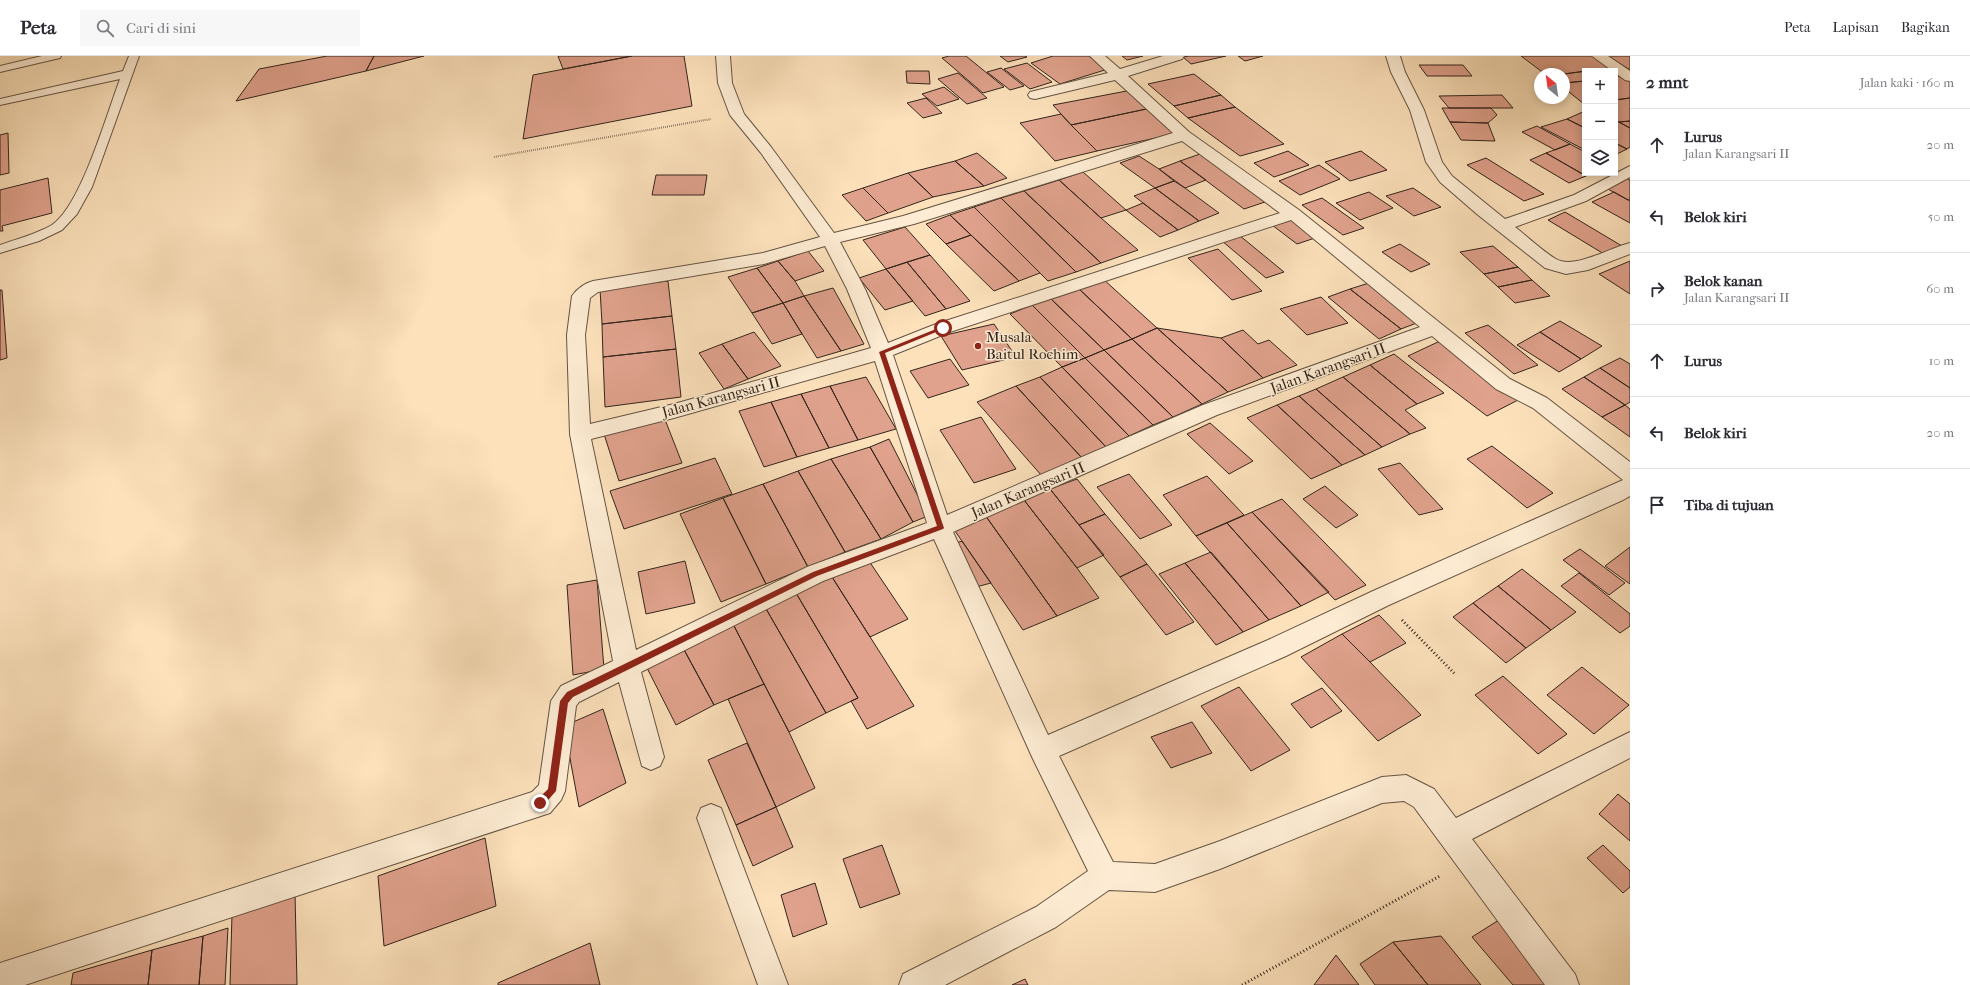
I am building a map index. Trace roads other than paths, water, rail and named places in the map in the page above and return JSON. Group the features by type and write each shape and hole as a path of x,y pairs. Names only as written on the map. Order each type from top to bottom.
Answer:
{"street":[{"path":"723,56 725,83 737,115 766,150 830,239 856,290 882,352 940,528 1042,750 1105,876"},
{"path":"1098,56 1116,75 1184,135 1293,214 1436,328 1503,384 1540,403 1630,474"},
{"path":"1035,95 1116,75 1177,56"},
{"path":"1393,56 1398,72 1417,110 1434,162 1446,179 1551,264 1566,268 1582,266 1630,248"},
{"path":"1599,56 1630,77"},
{"path":"650,757 627,667 580,434 576,335 581,296 593,287 764,258 830,239 908,220 1184,135"},
{"path":"1504,225 1580,198 1630,171"},
{"name":"Jalan Karangsari II","path":"580,434 674,411 882,352 951,326 1293,214"},
{"name":"Jalan Karangsari II","path":"0,978 540,803 552,791 564,701 570,694 815,574 940,528 1210,410 1436,328"},
{"path":"1042,750 1277,648 1381,598 1630,486"},
{"path":"1452,835 1630,744"},
{"path":"914,985 1046,916 1105,876 1155,878 1220,855 1382,790 1406,788 1424,798 1564,985"},
{"path":"711,818 773,985"}],"lane":[{"path":"0,69 56,56"},
{"path":"0,249 34,238 57,227 73,210 86,187 126,74 134,56"},
{"path":"0,102 126,74"}],"place":[{"name":"Musala Baitul Rochim","path":"978,346"}]}
